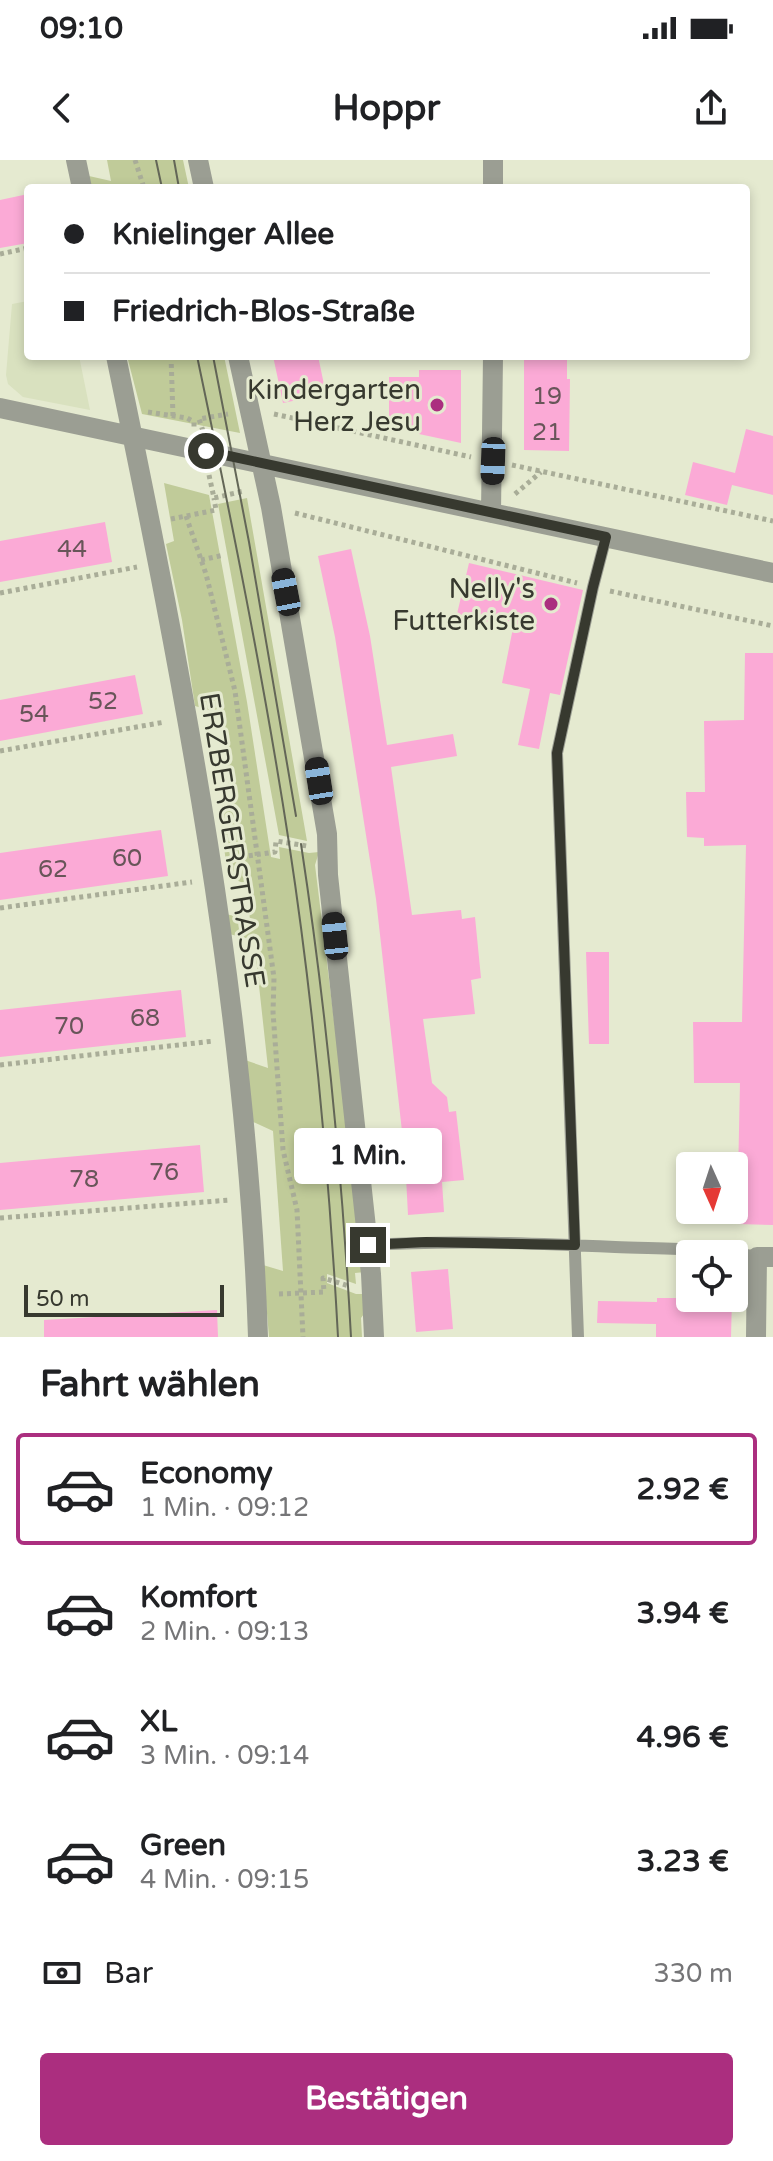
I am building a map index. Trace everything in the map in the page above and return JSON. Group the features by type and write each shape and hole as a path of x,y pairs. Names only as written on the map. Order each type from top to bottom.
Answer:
{"street":[{"path":"76,160 81,184"},
{"path":"198,160 203,184"},
{"path":"493,160 493,184"},
{"name":"ERZBERGERSTRASSE","path":"117,360 170,623 211,861 236,1048 258,1337"},
{"path":"239,360 271,507 327,834 328,875 371,1274 374,1337"},
{"path":"491,513 493,360"},
{"path":"0,408 132,434 200,442 262,464 773,573"},
{"path":"756,1337 765,1257"}],"lane":[{"path":"578,1337 557,753 606,537"},
{"path":"368,1245 426,1242 575,1245 729,1252 765,1257"}],"path":[{"path":"135,160 143,184"},
{"path":"0,254 24,249"},
{"path":"171,360 173,416"},
{"path":"200,442 199,419 234,413 231,399 247,401"},
{"path":"139,411 194,422 209,475"},
{"path":"167,520 216,510 214,498"},
{"path":"271,507 593,587 773,626"},
{"path":"186,516 201,560 235,691 274,978 273,1012 283,1150 297,1210 303,1337"},
{"path":"201,560 224,555"},
{"path":"0,593 142,566"},
{"path":"0,751 170,721"},
{"path":"211,861 275,852 276,841 315,846 313,836 327,834"},
{"path":"0,908 197,882"},
{"path":"0,1065 219,1041"},
{"path":"0,1218 231,1200"},
{"path":"256,1295 324,1292 323,1278 361,1289 360,1275 371,1274"}],"shaded area":[{"path":"107,160 183,160 188,184 90,184 89,176 111,181"},
{"path":"24,302 24,360 80,360 90,410 23,397 8,384 6,375 12,304"},
{"path":"128,360 225,360 240,433 142,414"},
{"path":"164,483 209,495 247,702 271,857 280,859 279,847 319,852 315,865 365,1272 355,1273 356,1284 327,1274 327,1283 356,1294 366,1294 369,1307 361,1318 362,1337 269,1337 263,1265 283,1271 273,1131 251,1121 245,1060 268,1068 254,940 229,934 226,914 250,920 246,884 228,877 219,810 232,807 219,713 195,706 166,544 174,541"},
{"path":"247,498 307,841 279,835 218,504"}],"building":[{"path":"24,195 24,244 0,248 0,200"},
{"path":"274,360 319,360 326,394 283,403"},
{"path":"524,360 567,360 567,379 570,379 569,451 524,450"},
{"path":"419,370 461,370 461,443 419,434 419,428 389,428 389,377 419,377"},
{"path":"746,429 773,436 773,495 732,485 727,505 685,495 693,462 735,473"},
{"path":"105,522 112,562 0,582 0,541"},
{"path":"351,549 370,636 387,745 453,734 457,756 391,767 412,915 461,910 462,919 475,917 481,978 471,980 475,1014 423,1019 432,1083 447,1097 449,1112 456,1111 464,1180 442,1182 444,1212 408,1215 405,1158 376,899 335,637 318,556"},
{"path":"469,563 583,590 560,695 550,693 539,749 518,745 530,689 502,683 513,628 457,614"},
{"path":"745,653 773,653 773,1225 737,1224 748,1224 748,1152 739,1152 740,1083 694,1083 693,1022 742,1022 746,845 704,846 704,838 687,837 686,792 705,792 704,721 744,720"},
{"path":"135,675 143,714 0,741 0,700"},
{"path":"161,830 168,876 0,900 0,853"},
{"path":"586,952 609,952 609,1044 589,1044"},
{"path":"181,990 186,1037 0,1057 0,1010"},
{"path":"200,1145 204,1192 0,1210 0,1163"},
{"path":"448,1269 453,1329 416,1332 411,1272"},
{"path":"657,1298 676,1298 676,1312 732,1312 731,1337 656,1337 656,1324 597,1323 598,1301 657,1302"},
{"path":"217,1310 218,1337 44,1337 44,1320"}],"tram line":[{"path":"156,160 161,184"},
{"path":"174,160 178,184"},
{"path":"198,360 258,660 298,905 320,1090 338,1337"},
{"path":"214,360 296,816"},
{"path":"301,844 332,1090 351,1337"}],"place":[{"name":"Kindergarten Herz Jesu","path":"437,405"},
{"name":"Nelly's Futterkiste","path":"551,604"}],"route":[{"path":"206,451 606,537 557,753 575,1245 426,1242 368,1245"}]}
